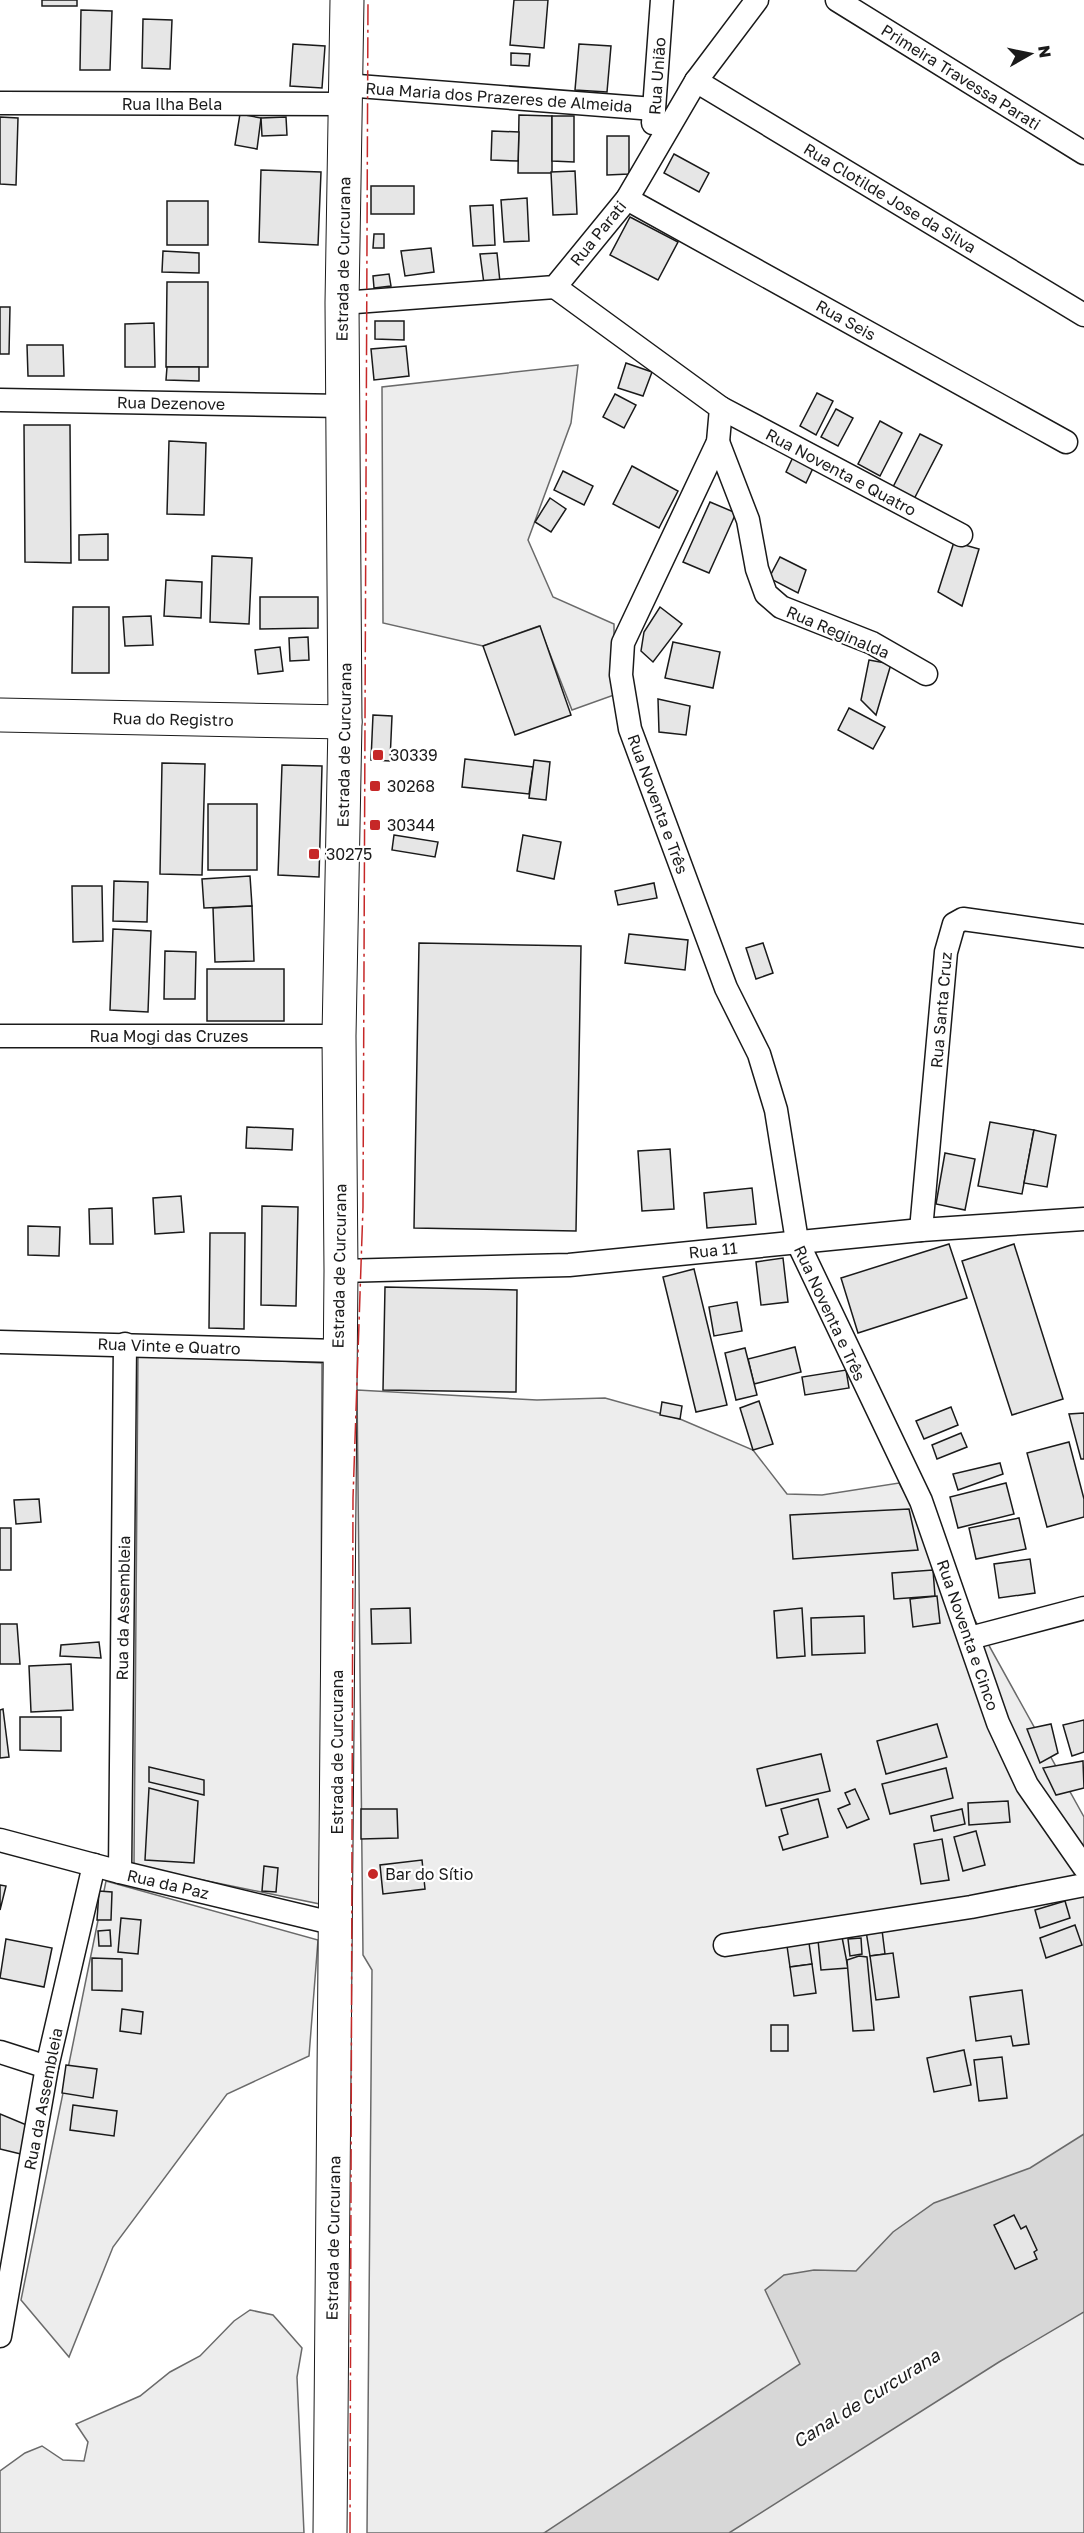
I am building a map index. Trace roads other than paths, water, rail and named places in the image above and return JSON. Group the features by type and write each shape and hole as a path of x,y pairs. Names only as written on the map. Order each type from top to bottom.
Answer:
{"main road":[{"name":"Estrada de Curcurana","path":"330,2533 336,1924 338,1351 341,1271 339,1036 345,723 342,303 347,0"},
{"name":"Rua do Registro","path":"0,715 345,723"}],"street":[{"name":"Rua União","path":"653,152 662,0"},
{"name":"Rua Parati","path":"555,287 627,199 696,81 757,0"},
{"name":"Primeira Travessa Parati","path":"837,0 1084,153"},
{"name":"Rua Clotilde Jose da Silva","path":"696,81 1084,315"},
{"name":"Rua Ilha Bela","path":"0,103 345,94"},
{"name":"Rua Maria dos Prazeres de Almeida","path":"345,94 654,109"},
{"name":"Rua Seis","path":"627,199 1066,442"},
{"path":"342,303 555,287 721,408"},
{"name":"Rua Dezenove","path":"0,400 343,406"},
{"name":"Rua Noventa e Três","path":"721,408 718,442 623,643 621,675 630,729 726,988 759,1054 776,1110 797,1241 868,1395"},
{"name":"Rua Noventa e Quatro","path":"721,408 961,536"},
{"name":"Rua Reginalda","path":"718,442 748,520 757,569 766,594 781,607 872,643 926,674"},
{"name":"Rua Santa Cruz","path":"921,1230 946,952 954,924 963,920 1084,936"},
{"name":"Rua Mogi das Cruzes","path":"0,1036 339,1036"},
{"name":"Rua 11","path":"341,1271 569,1265 797,1241 1084,1219"},
{"name":"Rua Vinte e Quatro","path":"0,1342 338,1351"},
{"name":"Rua da Assembleia","path":"120,1872 125,1344"},
{"name":"Rua Noventa e Cinco","path":"868,1395 921,1501 998,1723 1027,1785 1084,1867"},
{"path":"970,1638 1084,1608"},
{"name":"Rua da Paz","path":"0,1840 120,1872 336,1924"},
{"name":"Rua da Assembleia","path":"0,2336 5,2277 46,2067 94,1865"},
{"path":"725,1945 971,1907 1084,1886"},
{"path":"0,2052 46,2067"}],"water":[{"name":"Canal de Curcurana","path":"1084,2134 1084,2312 999,2362 729,2533 544,2533 800,2364 765,2290 784,2275 814,2270 856,2271 893,2232 934,2203 1030,2168"}],"place":[{"name":"30339","path":"378,755"},
{"name":"30268","path":"375,786"},
{"name":"30344","path":"375,825"},
{"name":"30275","path":"314,854"},
{"name":"Bar do Sítio","path":"373,1874"}]}
